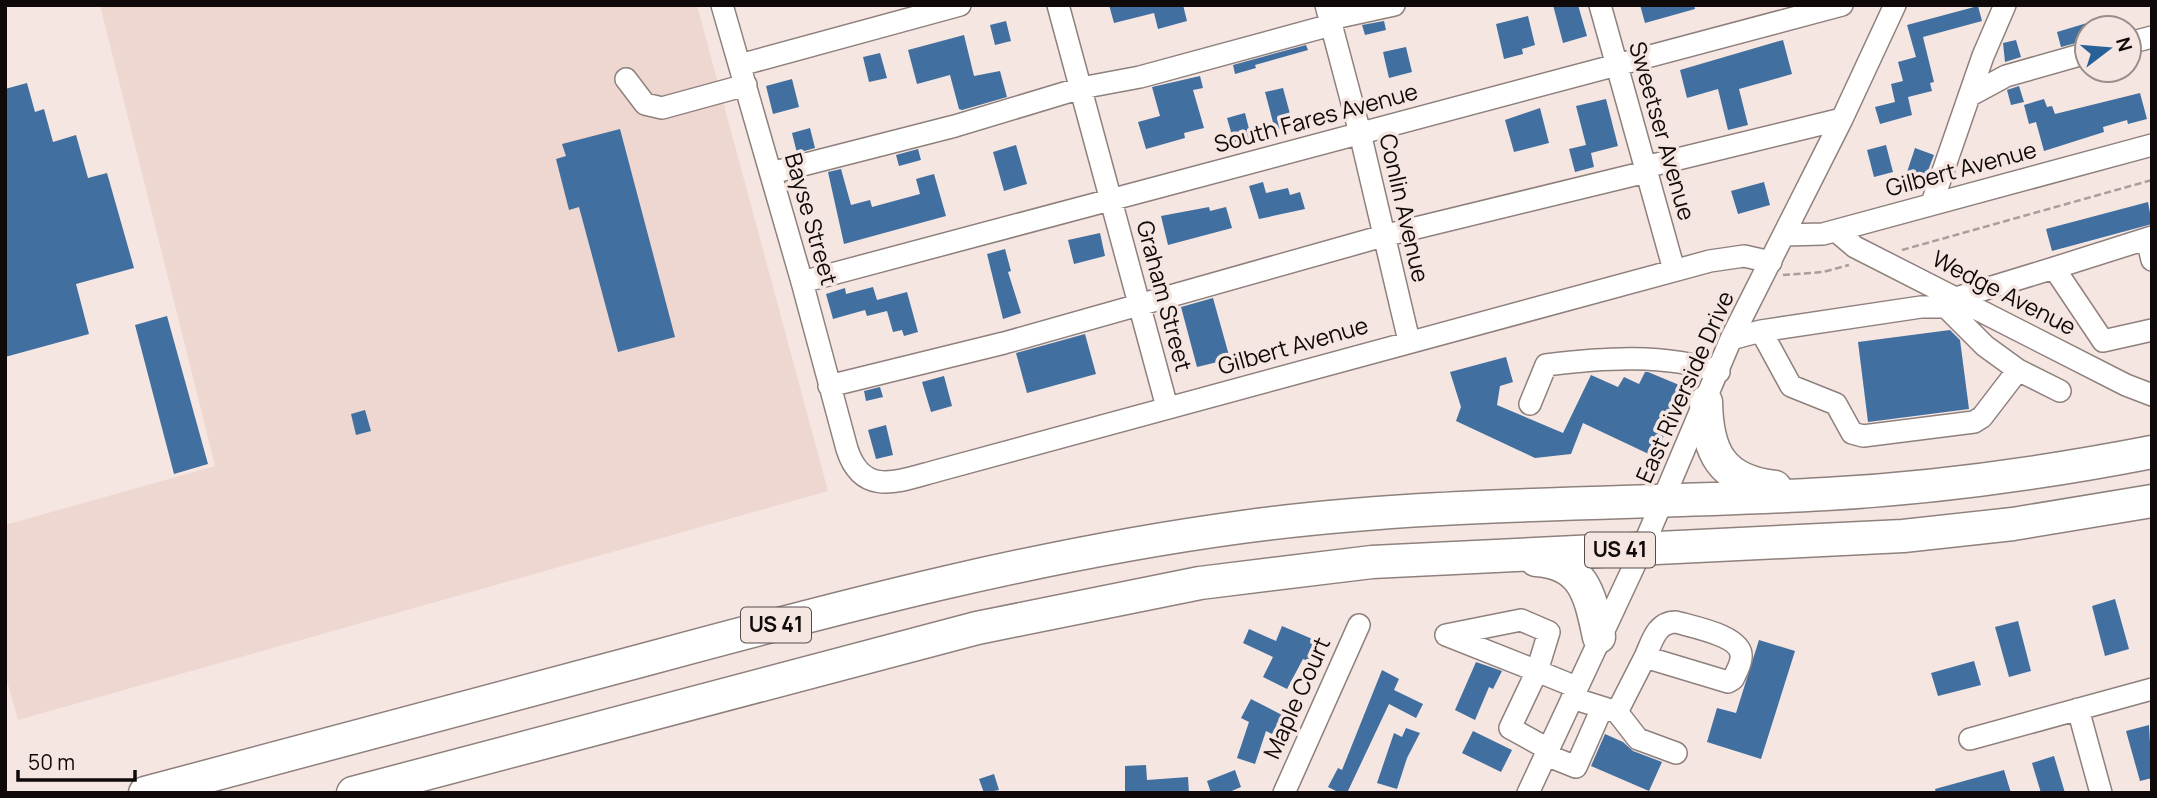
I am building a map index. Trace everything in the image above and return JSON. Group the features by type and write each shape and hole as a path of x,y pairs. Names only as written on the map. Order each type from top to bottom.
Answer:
{"highway":[{"path":"1706,402 1711,445 1720,462 1737,477 1762,486 1828,494"},
{"name":"US 41","path":"145,793 774,625 965,577 1082,552 1302,520 1417,511 1828,494 1954,484 2071,468 2152,452"},
{"name":"US 41","path":"353,793 977,628 1088,603 1279,572 1475,556 1903,536 2013,524 2152,501"},
{"path":"1475,556 1545,560 1572,570 1588,594 1599,637"},
{"path":"386,793 536,744"}],"street":[{"name":"Bayse Street","path":"722,5 847,449"},
{"path":"626,79 645,104 662,108 743,75 960,5"},
{"name":"Graham Street","path":"1058,5 1167,407"},
{"path":"771,173 955,126 1081,88 1140,76 1329,16 1394,5"},
{"name":"Sweetser Avenue","path":"1600,5 1674,270"},
{"name":"South Fares Avenue","path":"802,282 1842,5"},
{"name":"East Riverside Drive","path":"1528,793 1642,549 1731,339 1842,119 1895,5"},
{"path":"1932,203 1969,96 2005,5"},
{"name":"Conlin Avenue","path":"1329,16 1360,133 1409,341"},
{"path":"1969,96 2006,76 2073,57"},
{"path":"829,386 1004,343 1137,303 1280,267 1383,236 1842,119"},
{"name":"Gilbert Avenue","path":"1784,235 1813,236 1836,231 2152,145"},
{"name":"Wedge Avenue","path":"1836,231 1855,247 1951,300 2152,395"},
{"path":"1731,339 1772,329 1921,307 2054,268 2150,245"},
{"name":"Gilbert Avenue","path":"847,449 853,468 864,478 885,482 1674,270 1744,256 1768,268"},
{"path":"2054,268 2103,341 2152,330"},
{"path":"1951,300 1985,346 2018,370 2060,391"},
{"path":"1772,329 1797,338 1908,317 1921,307"},
{"path":"1772,329 1791,386 1836,404 1852,433 1863,436 1974,422 1982,417 2018,370"},
{"path":"1530,404 1546,365 1587,360 1690,362 1719,372"},
{"name":"Maple Court","path":"1284,793 1359,625"},
{"path":"1644,657 1609,710 1576,766 1547,752 1510,728 1537,671 1609,710 1638,739 1676,753"},
{"path":"1970,739 2152,689"},
{"path":"2078,709 2101,793"}],"path":[{"path":"1891,253 2152,180"},
{"path":"1768,268 1823,272 1858,263"}],"shaded area":[{"path":"100,5 697,5 828,491 18,720 5,674 5,525 215,466"}],"building":[{"path":"1109,5 1183,5 1187,21 1158,29 1154,13 1114,23"},
{"path":"1553,5 1578,5 1587,36 1563,43"},
{"path":"1640,5 1694,5 1695,9 1645,23"},
{"path":"1978,6 1982,21 1923,37 1934,82 1930,83 1932,91 1908,97 1912,115 1880,124 1875,107 1895,102 1891,84 1903,81 1898,62 1916,57 1907,25"},
{"path":"1528,16 1535,45 1522,49 1523,54 1504,59 1496,24"},
{"path":"1006,21 1011,41 995,45 990,25"},
{"path":"1384,21 1386,30 1365,35 1362,25"},
{"path":"2073,27 2073,44 2061,47 2057,32"},
{"path":"964,35 974,76 1000,71 1007,97 962,110 959,109 950,75 917,84 908,50"},
{"path":"1783,40 1792,74 1739,89 1748,125 1728,130 1718,89 1687,98 1680,70"},
{"path":"2016,40 2021,57 2005,62 2003,43"},
{"path":"1306,45 1308,50 1255,65 1256,68 1235,74 1233,65"},
{"path":"1406,47 1412,72 1389,78 1383,52"},
{"path":"880,53 887,78 869,82 863,57"},
{"path":"1200,76 1203,88 1193,90 1204,128 1184,133 1185,138 1146,149 1138,122 1160,116 1152,87"},
{"path":"792,79 799,107 773,114 766,86"},
{"path":"27,83 35,112 44,109 53,142 76,135 88,178 107,173 134,268 76,284 89,334 5,357 5,89"},
{"path":"2019,86 2024,102 2011,105 2007,90"},
{"path":"1283,88 1293,125 1275,130 1265,92"},
{"path":"2140,93 2147,119 2128,124 2127,120 2103,127 2104,132 2044,151 2036,122 2029,124 2024,105 2044,99 2047,107 2052,106 2055,114"},
{"path":"1606,99 1618,146 1591,153 1594,167 1575,172 1569,149 1586,145 1576,106"},
{"path":"1540,108 1549,143 1514,152 1505,120"},
{"path":"1245,113 1251,137 1234,142 1227,118"},
{"path":"810,128 815,148 797,153 792,133"},
{"path":"620,129 675,337 618,352 579,207 569,210 556,159 566,156 562,144"},
{"path":"1016,145 1027,184 1004,191 993,152"},
{"path":"1886,145 1893,172 1874,177 1867,150"},
{"path":"1915,148 1934,155 1924,181 1906,175"},
{"path":"918,149 921,160 899,166 896,155"},
{"path":"841,169 851,205 870,200 872,207 920,194 916,179 934,174 946,216 844,244 828,172"},
{"path":"1263,182 1266,193 1288,188 1290,195 1300,192 1305,209 1259,219 1249,186"},
{"path":"1764,182 1770,205 1738,214 1731,191"},
{"path":"2148,202 2152,224 2052,251 2046,229"},
{"path":"1209,207 1210,211 1226,207 1232,228 1168,245 1161,216"},
{"path":"1100,233 1105,256 1074,264 1068,240"},
{"path":"1005,249 1011,271 1008,272 1021,313 1003,319 987,254"},
{"path":"873,287 877,300 907,292 918,332 904,336 902,330 893,332 887,311 867,316 865,310 833,319 826,294 845,288 846,294"},
{"path":"1213,298 1230,359 1197,367 1181,307"},
{"path":"167,316 208,464 174,474 135,325"},
{"path":"1950,330 1960,340 1969,409 1868,422 1858,342"},
{"path":"1085,334 1096,374 1027,393 1016,353"},
{"path":"1506,357 1513,382 1500,386 1497,405 1563,433 1591,375 1618,387 1624,377 1639,384 1645,372 1648,372 1684,387 1655,457 1583,423 1571,454 1535,458 1456,421 1461,407 1450,372"},
{"path":"944,376 952,406 931,412 922,382"},
{"path":"880,387 883,397 866,401 864,391"},
{"path":"365,410 371,431 356,435 351,414"},
{"path":"886,425 893,455 876,459 868,430"},
{"path":"2115,599 2129,649 2105,656 2092,606"},
{"path":"2018,621 2031,671 2009,677 1995,627"},
{"path":"1282,626 1317,641 1308,661 1303,659 1287,689 1263,677 1273,657 1243,643 1249,629 1276,641"},
{"path":"1759,640 1795,651 1761,759 1707,742 1717,708 1736,713"},
{"path":"1974,661 1981,685 1938,696 1931,673"},
{"path":"1476,662 1502,671 1493,689 1489,687 1475,720 1455,710"},
{"path":"1382,670 1399,679 1394,690 1423,704 1416,718 1389,704 1347,793 1340,793 1328,787 1338,768 1342,770"},
{"path":"1251,699 1282,715 1272,734 1266,731 1255,764 1237,758 1249,722 1241,718"},
{"path":"2149,725 2152,778 2140,781 2126,731"},
{"path":"1406,728 1420,733 1407,758 1397,789 1377,783 1394,733 1402,737"},
{"path":"1473,731 1512,750 1501,772 1462,753"},
{"path":"1605,734 1623,742 1633,751 1662,762 1649,791 1591,766"},
{"path":"2054,756 2065,793 2041,793 2032,763"},
{"path":"1146,765 1147,780 1188,777 1189,793 1125,793 1125,766"},
{"path":"1235,770 1241,787 1227,793 1211,793 1207,781"},
{"path":"2004,770 2011,793 1936,793 1935,789"},
{"path":"994,774 999,790 984,793 979,779"}]}
